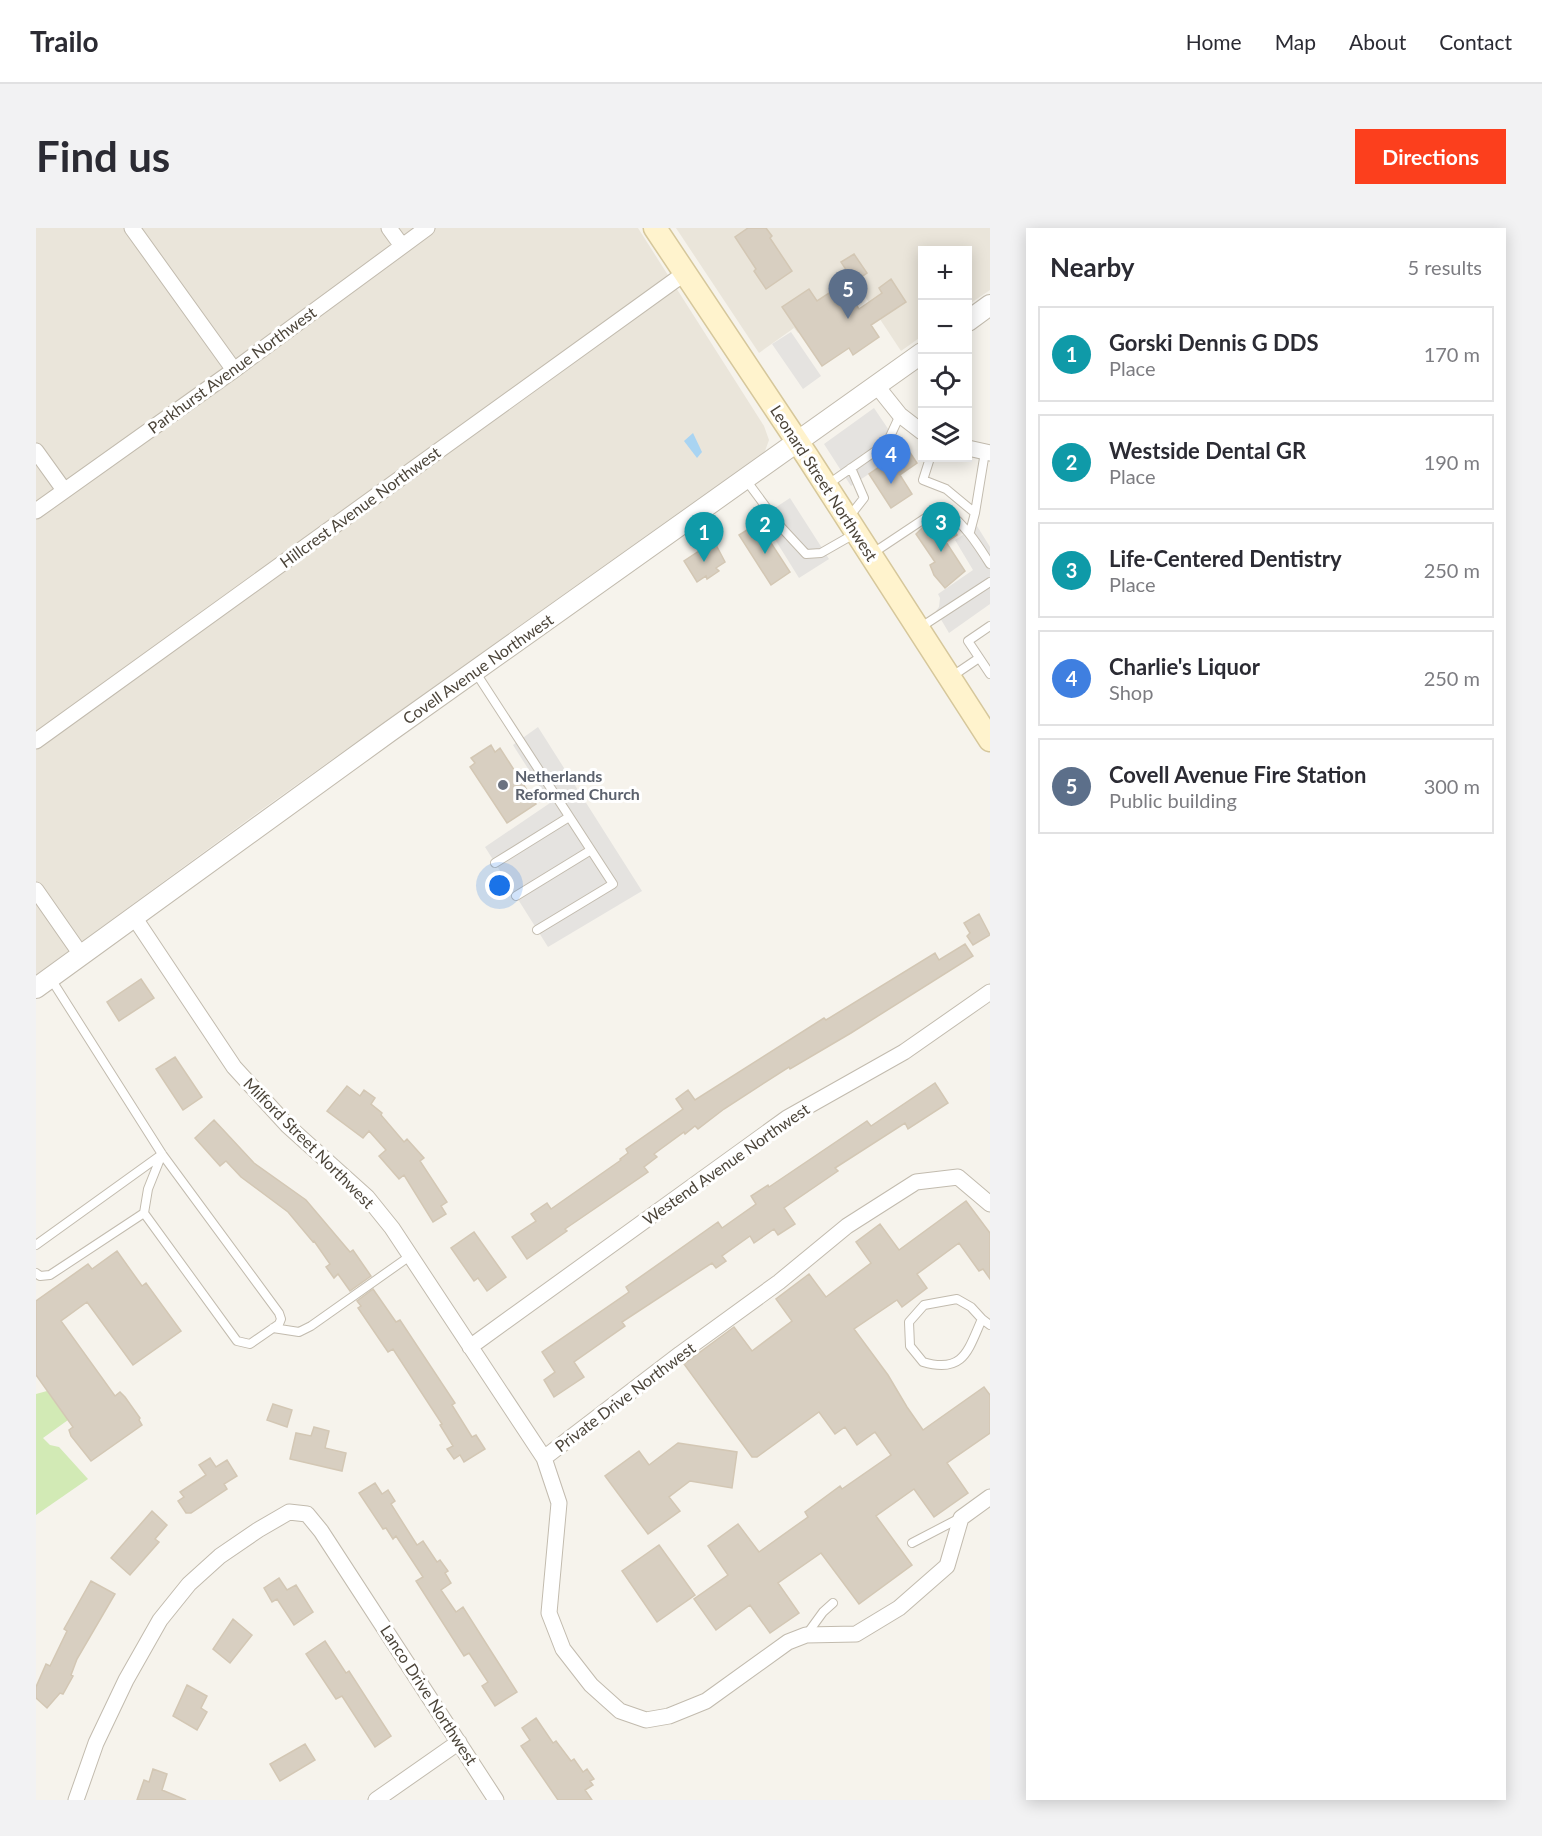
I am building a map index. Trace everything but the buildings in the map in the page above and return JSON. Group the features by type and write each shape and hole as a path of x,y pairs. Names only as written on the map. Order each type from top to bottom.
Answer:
{"main road":[{"name":"Leonard Street Northwest","path":"655,228 798,442 950,678 980,719 990,740"}],"street":[{"path":"132,228 234,370"},
{"path":"389,228 402,246"},
{"name":"Parkhurst Avenue Northwest","path":"36,511 234,370 427,228"},
{"name":"Hillcrest Avenue Northwest","path":"36,741 685,273"},
{"path":"972,318 990,305"},
{"name":"Covell Avenue Northwest","path":"43,983 389,732 921,354"},
{"path":"876,385 900,415 918,429"},
{"path":"972,449 988,452"},
{"path":"36,452 64,490"},
{"path":"36,890 82,956"},
{"name":"Milford Street Northwest","path":"134,917 234,1067 288,1126 367,1197 392,1228 544,1458"},
{"name":"Westend Avenue Northwest","path":"470,1347 787,1118 904,1052 990,992"},
{"name":"Private Drive Northwest","path":"961,1518 947,1566 899,1608 856,1634 806,1635 788,1642 706,1701 669,1716 646,1720 620,1711 591,1685 563,1649 549,1613 560,1503 544,1458 779,1282 847,1226 916,1182 958,1177 990,1204"},
{"path":"961,1518 990,1497"},
{"name":"Lanco Drive Northwest","path":"76,1800 96,1743 126,1680 160,1620 189,1584 220,1556 289,1512 308,1514 321,1531 496,1800"},
{"path":"376,1800 459,1742"}],"lane":[{"path":"826,485 887,443 900,415"},
{"path":"970,532 988,452"},
{"path":"929,462 923,480 946,489 975,513"},
{"path":"745,479 780,526 806,554 821,553 852,526 864,498 851,468"},
{"path":"871,554 942,507 970,532 990,564"},
{"path":"919,629 990,582"},
{"path":"990,626 968,641 990,674"},
{"path":"950,678 979,658"},
{"path":"475,672 613,884 537,930"},
{"path":"495,862 569,817"},
{"path":"516,896 591,850"},
{"path":"43,983 162,1154 279,1313 281,1319 279,1324 250,1344 237,1341 144,1213 148,1189 162,1154"},
{"path":"36,1245 162,1154"},
{"path":"36,1273 40,1276 50,1275 144,1213"},
{"path":"273,1328 300,1332 410,1256"},
{"path":"982,1319 963,1357 947,1366 923,1362 910,1346 909,1322 924,1305 957,1299 971,1307 990,1325"},
{"path":"912,1543 961,1518"},
{"path":"806,1635 823,1612 833,1603"}],"shaded area":[{"path":"36,228 638,228 764,426 769,440 765,451 257,813 36,975"},
{"path":"676,228 990,228 990,290 972,302 972,246 918,246 918,339 901,351 862,292 798,333 794,328 759,353"},
{"path":"791,332 821,376 803,389 772,344"},
{"path":"874,408 903,451 851,486 824,444"},
{"path":"790,498 829,559 799,578 761,517"},
{"path":"977,526 990,547 990,604 949,633 936,611 939,607 938,594 973,570 955,540"},
{"path":"538,727 642,891 548,947 485,847 550,803 513,745"}],"green space":[{"path":"47,1391 68,1420 43,1438 50,1445 59,1447 88,1479 36,1515 36,1394"}],"water":[{"path":"693,433 702,452 697,458 684,441"}],"place":[{"name":"Covell Avenue Fire Station","path":"848,319"},
{"name":"Charlie's Liquor","path":"891,484"},
{"name":"Life-Centered Dentistry","path":"941,552"},
{"name":"Westside Dental GR","path":"765,554"},
{"name":"Gorski Dennis G DDS","path":"704,562"},
{"name":"Netherlands Reformed Church","path":"503,785"}]}
